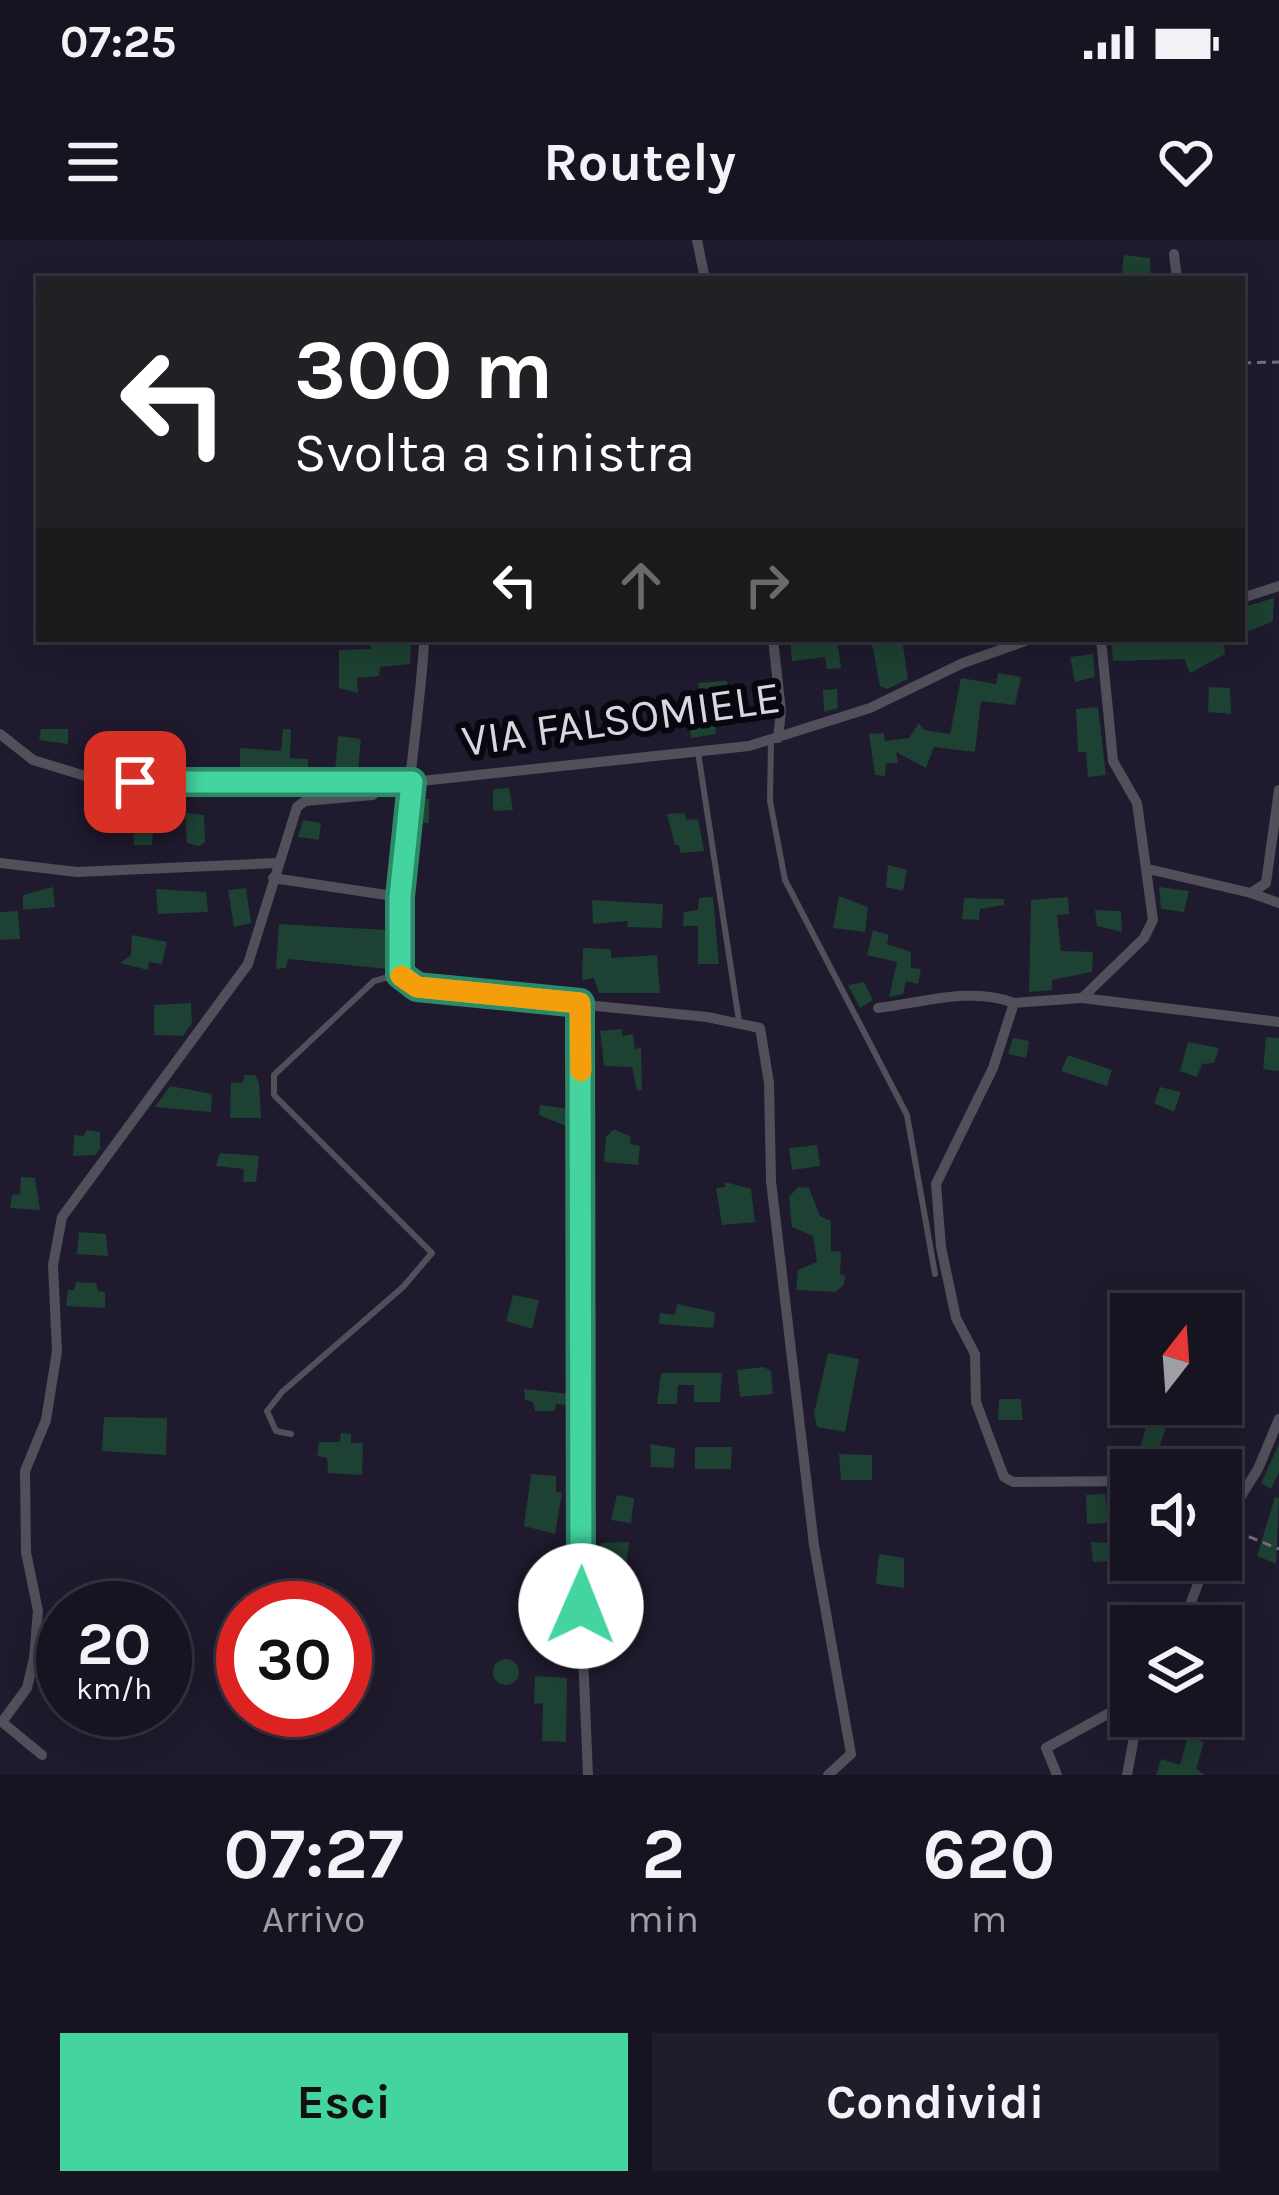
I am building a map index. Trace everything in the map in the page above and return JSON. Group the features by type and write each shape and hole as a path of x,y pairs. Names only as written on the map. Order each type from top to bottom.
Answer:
{"street":[{"path":"697,240 704,276"},
{"path":"1174,254 1177,276"},
{"path":"1245,597 1279,586"},
{"path":"424,642 400,897 400,974 417,987 760,1028 771,1181 808,1502 840,1710 850,1738 851,1754 828,1775"},
{"path":"773,642 782,711 774,739"},
{"name":"VIA FALSOMIELE","path":"0,734 33,760 105,782 412,782 774,739 870,709 963,663 1022,642"},
{"path":"1082,998 1144,938 1153,920 1137,803 1114,761 1101,642"},
{"path":"42,1755 2,1722 27,1688 34,1658 38,1611 26,1552 25,1471 46,1420 57,1351 53,1265 62,1217 248,964 292,815 305,801 374,795 381,783"},
{"path":"1251,893 1266,883 1279,790"},
{"path":"0,863 77,872 278,863"},
{"path":"1148,869 1279,903"},
{"path":"274,878 400,897"},
{"path":"878,1008 961,996 998,997 1014,1003 1082,998 1279,1022"},
{"path":"580,1003 581,1606 588,1775"},
{"path":"1014,1003 993,1068 936,1184 941,1247 956,1318 975,1354 976,1402 988,1445 1004,1477 1013,1482 1110,1481"},
{"path":"1242,1494 1279,1419"},
{"path":"1057,1775 1046,1748 1110,1712"},
{"path":"1127,1775 1134,1737"}],"lane":[{"path":"774,739 770,801 785,880 907,1115 935,1274"},
{"path":"697,751 739,1022"},
{"path":"291,1434 276,1431 267,1411 274,1401 403,1287 432,1252 274,1094 274,1075 374,982 400,974"}],"path":[{"path":"1245,363 1279,362"},
{"path":"1242,1534 1279,1549"}],"building":[{"path":"1124,255 1150,258 1151,276 1121,276"},
{"path":"1274,598 1273,621 1245,633 1248,606"},
{"path":"411,642 410,664 380,667 379,676 357,678 358,693 339,688 339,650 371,649 370,643"},
{"path":"790,642 837,642 841,668 827,669 825,657 792,661"},
{"path":"872,642 902,642 908,679 887,689 880,686"},
{"path":"1111,642 1224,642 1225,654 1190,673 1184,659 1113,661"},
{"path":"1093,654 1095,677 1075,682 1070,657"},
{"path":"998,673 1021,677 1015,705 981,701 975,752 934,747 926,768 896,752 898,763 886,763 885,776 875,775 869,734 884,733 885,741 909,738 919,723 924,730 950,734 961,678 996,684"},
{"path":"727,681 730,707 713,709 716,734 691,738 687,710 702,706 698,683"},
{"path":"1209,687 1230,688 1231,714 1208,712"},
{"path":"837,689 838,708 824,712 823,690"},
{"path":"1098,707 1106,775 1088,777 1086,752 1078,752 1076,709"},
{"path":"41,729 68,729 68,744 39,740"},
{"path":"283,729 291,729 290,758 308,759 308,772 240,770 240,748 281,751"},
{"path":"338,736 361,739 358,772 335,772"},
{"path":"509,788 513,810 493,811 493,789"},
{"path":"418,799 429,799 429,823 415,823"},
{"path":"185,813 204,815 205,842 199,846 187,843"},
{"path":"684,813 687,820 698,819 704,851 680,853 675,845 667,814"},
{"path":"133,817 154,818 152,845 134,845"},
{"path":"303,820 321,823 319,840 298,837"},
{"path":"888,865 907,870 903,891 886,887"},
{"path":"53,887 55,907 23,910 23,895"},
{"path":"1159,887 1189,891 1184,912 1161,909"},
{"path":"246,888 251,923 234,927 228,890"},
{"path":"156,889 206,892 208,912 158,914"},
{"path":"839,896 868,907 865,932 833,928"},
{"path":"713,897 719,964 698,964 698,926 683,926 684,912 698,910 699,898"},
{"path":"1068,897 1069,914 1057,915 1061,951 1093,952 1092,972 1052,980 1052,990 1029,992 1031,900"},
{"path":"964,898 1004,899 1004,905 980,909 979,920 962,919"},
{"path":"592,900 663,904 662,928 627,927 628,921 593,924"},
{"path":"1095,910 1121,911 1122,932 1097,926"},
{"path":"18,911 20,939 0,940 0,912"},
{"path":"279,924 388,930 389,969 288,959 286,968 276,969"},
{"path":"873,930 889,935 887,944 911,952 911,968 921,969 918,984 906,981 903,994 889,997 897,962 867,955"},
{"path":"132,935 167,942 162,964 149,962 148,970 120,963 131,955"},
{"path":"583,948 611,949 611,958 657,955 660,993 599,993 594,978 582,980"},
{"path":"864,982 873,1000 860,1008 848,985"},
{"path":"191,1003 192,1023 183,1036 154,1035 154,1005"},
{"path":"622,1029 622,1036 633,1034 635,1049 641,1048 642,1090 637,1091 632,1067 604,1066 600,1031"},
{"path":"1266,1037 1279,1038 1279,1071 1263,1069"},
{"path":"1013,1038 1029,1041 1026,1058 1008,1054"},
{"path":"1188,1042 1219,1048 1214,1063 1202,1064 1197,1077 1180,1071"},
{"path":"1068,1055 1112,1070 1107,1086 1061,1071"},
{"path":"244,1075 255,1075 259,1083 261,1118 230,1118 231,1082 243,1083"},
{"path":"170,1086 212,1094 211,1112 155,1107"},
{"path":"1160,1087 1181,1092 1174,1112 1154,1103"},
{"path":"540,1105 570,1109 566,1126 539,1115"},
{"path":"614,1129 631,1137 630,1144 640,1146 638,1165 604,1162 606,1137"},
{"path":"86,1130 100,1132 100,1149 95,1155 73,1156 74,1135 84,1136"},
{"path":"817,1145 820,1166 792,1170 789,1148"},
{"path":"220,1153 259,1156 256,1182 243,1182 244,1169 216,1166"},
{"path":"21,1177 35,1178 40,1210 10,1208 12,1195 20,1194"},
{"path":"725,1182 751,1189 755,1222 722,1225 716,1188 725,1187"},
{"path":"798,1187 809,1188 820,1216 831,1221 831,1251 841,1252 840,1274 845,1276 844,1285 835,1292 796,1290 798,1270 817,1262 813,1236 792,1227 789,1197"},
{"path":"79,1232 106,1234 108,1256 77,1254"},
{"path":"76,1282 96,1283 98,1291 105,1292 105,1308 66,1306 68,1290 74,1290"},
{"path":"513,1295 539,1300 532,1329 506,1321"},
{"path":"677,1304 715,1312 713,1328 659,1324 660,1313 675,1315"},
{"path":"828,1353 859,1359 845,1432 817,1427 814,1413"},
{"path":"764,1367 771,1371 773,1394 740,1397 737,1370"},
{"path":"661,1373 722,1373 720,1402 694,1402 694,1385 678,1385 677,1404 657,1404"},
{"path":"524,1389 570,1394 567,1405 556,1404 555,1411 535,1411 533,1402 525,1400"},
{"path":"999,1399 1021,1399 1023,1420 998,1420"},
{"path":"104,1417 167,1418 166,1455 102,1451"},
{"path":"1147,1425 1167,1425 1159,1449 1140,1449"},
{"path":"341,1433 351,1434 351,1443 363,1443 362,1475 328,1473 327,1458 317,1456 319,1442 340,1442"},
{"path":"650,1444 675,1448 674,1468 651,1467"},
{"path":"1279,1444 1279,1472 1271,1489 1261,1483"},
{"path":"695,1447 732,1447 731,1469 695,1469"},
{"path":"839,1454 872,1455 872,1480 841,1480"},
{"path":"531,1474 556,1476 556,1492 562,1493 555,1534 524,1526"},
{"path":"1105,1494 1109,1523 1087,1524 1086,1495"},
{"path":"617,1495 634,1498 631,1523 611,1520"},
{"path":"1275,1497 1279,1498 1276,1564 1257,1556"},
{"path":"629,1542 626,1567 598,1564 601,1543"},
{"path":"1091,1542 1110,1543 1110,1561 1093,1562"},
{"path":"879,1554 904,1558 904,1588 876,1584"},
{"path":"540,1561 564,1563 564,1576 571,1577 570,1596 537,1591"},
{"path":"627,1588 628,1608 602,1608 601,1590"},
{"path":"506,1659 519,1672 506,1685 493,1672"},
{"path":"535,1676 567,1678 566,1742 542,1741 543,1703 534,1704"},
{"path":"1188,1737 1204,1742 1196,1769 1205,1775 1156,1775 1161,1759 1180,1765"}],"slow traffic":[{"path":"401,976 417,987 580,1003 581,1071"}],"route":[{"path":"135,782 412,782 400,897 398,967 405,981 417,987 580,1003 584,1211 581,1606"}]}
